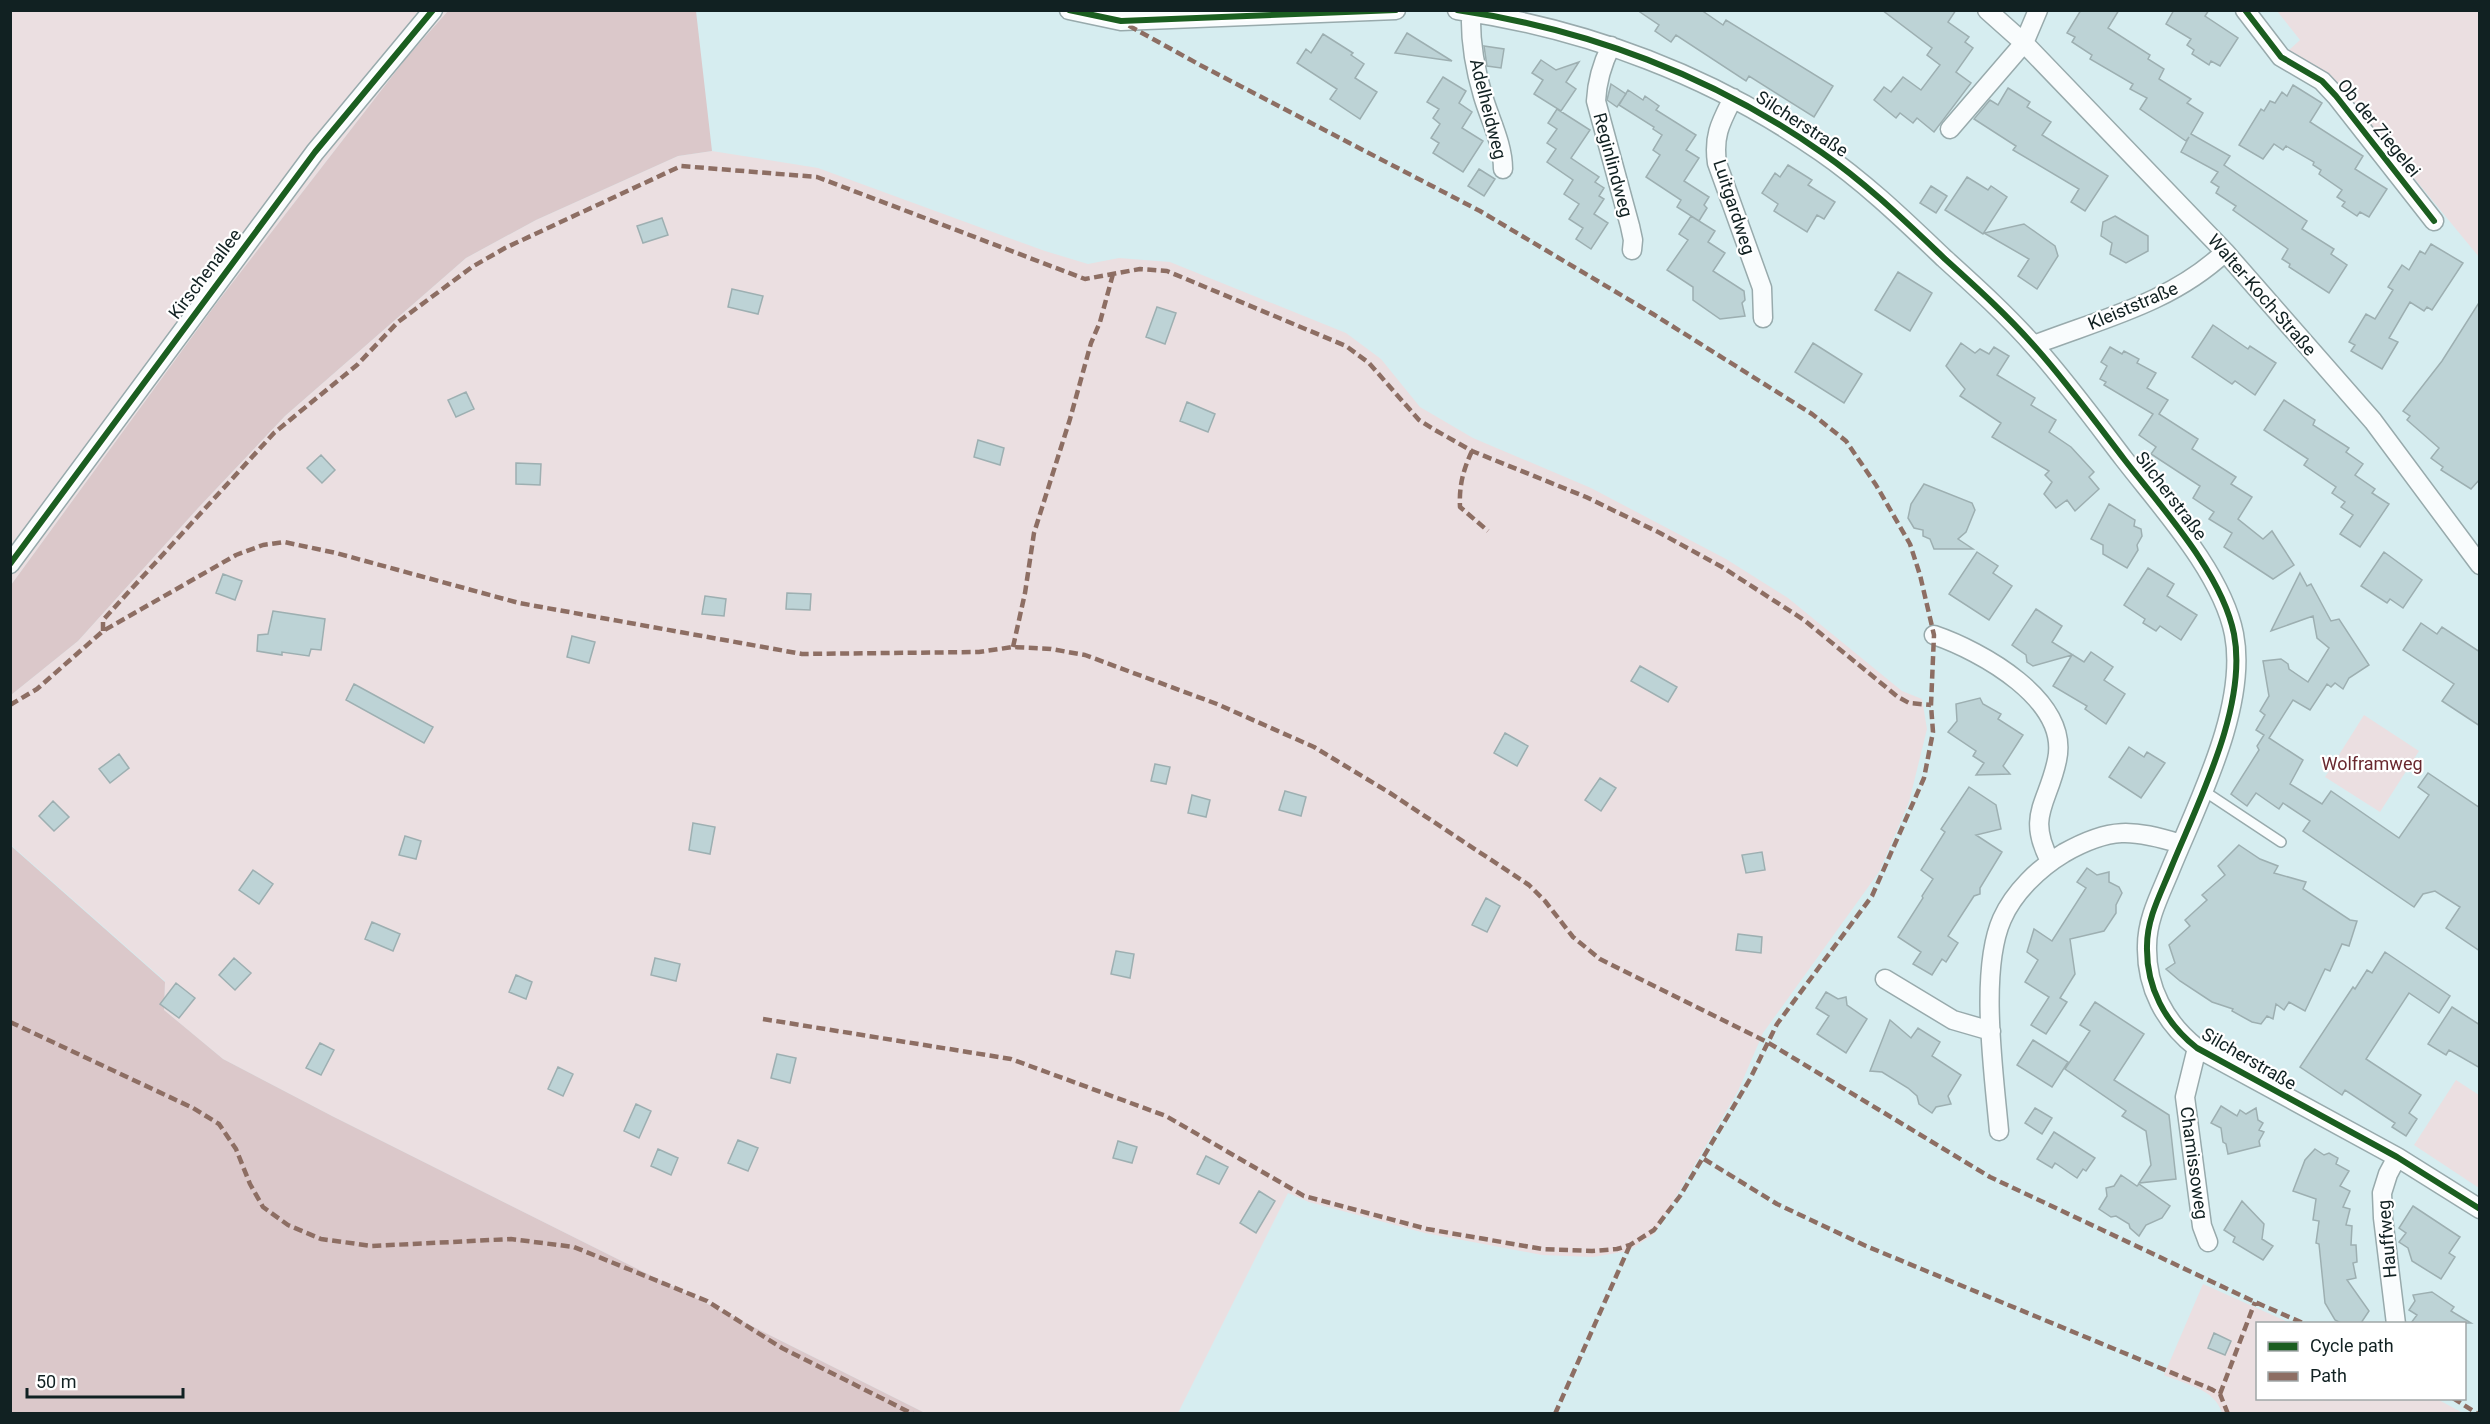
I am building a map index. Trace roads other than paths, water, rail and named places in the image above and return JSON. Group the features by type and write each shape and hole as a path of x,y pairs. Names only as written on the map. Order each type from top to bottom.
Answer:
{"street":[{"name":"Kirschenallee","path":"10,564 315,152 433,10"},
{"path":"1069,10 1121,21 1396,10"},
{"name":"Walter-Koch-Straße","path":"1987,10 2024,43 2225,252 2373,421 2480,565"},
{"path":"1950,129 2024,43 2038,10"},
{"name":"Ob der Ziegelei","path":"2245,10 2281,57 2322,81 2336,96 2434,221"},
{"name":"Silcherstraße","path":"1464,11 1532,23 1611,46 1666,67 1774,120 1823,153 1885,202 2034,345 2194,550 2226,605 2234,634 2237,661 2235,696 2204,791 2151,918 2147,943 2149,977 2164,1012 2180,1035 2197,1048 2397,1157 2480,1209"},
{"name":"Adelheidweg","path":"1464,11 1470,30 1475,65 1501,150 1503,169"},
{"name":"Reginlindweg","path":"1611,46 1597,82 1596,101 1630,226 1633,240 1632,250"},
{"name":"Luitgardweg","path":"1733,98 1717,132 1715,146 1717,164 1762,288 1763,318"},
{"name":"Kleiststraße","path":"2034,345 2143,306 2170,293 2196,278 2225,252"},
{"path":"1934,634 1990,662 2023,685 2052,719 2058,739 2057,758 2040,806 2038,828 2041,844 2050,861"},
{"path":"1999,1131 1991,1031 1991,966 1993,949 2002,918 2025,885 2050,861 2082,843 2115,833 2145,833 2181,844"},
{"path":"1885,978 1953,1020 1991,1031"},
{"name":"Chamissoweg","path":"2197,1048 2185,1097 2202,1226 2208,1242"},
{"name":"Hauffweg","path":"2396,1322 2382,1193 2397,1157"}],"lane":[{"path":"2204,791 2281,842"}],"park label":[{"name":"Wolframweg","path":"2372,764"}]}
